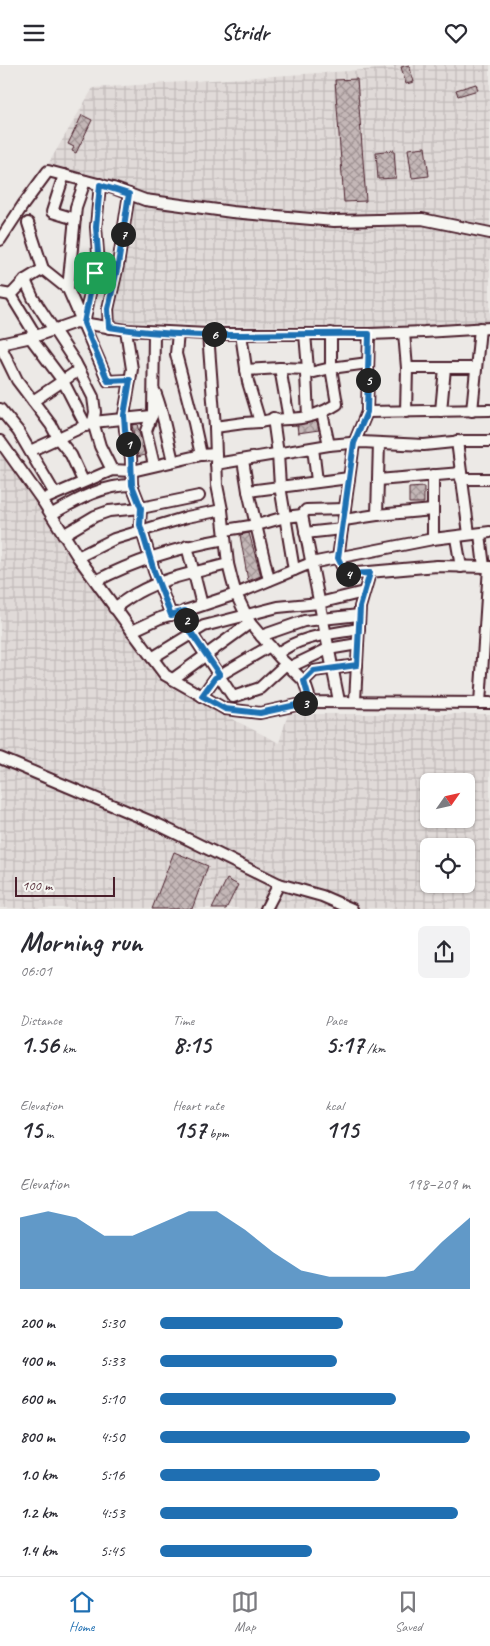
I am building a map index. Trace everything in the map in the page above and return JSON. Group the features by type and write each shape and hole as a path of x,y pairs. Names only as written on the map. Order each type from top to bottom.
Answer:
{"street":[{"path":"0,240 48,171 145,200 232,213 334,221 422,219 490,233"},
{"path":"64,175 52,212 75,219"},
{"path":"68,289 76,207 85,181"},
{"path":"84,323 98,253 96,227 100,185"},
{"path":"109,327 108,309 118,265 129,194"},
{"path":"28,223 43,269 68,289 108,381 130,380"},
{"path":"11,295 25,280 43,269"},
{"path":"25,280 93,397 95,412 90,424"},
{"path":"0,293 11,295"},
{"path":"11,295 33,337 90,424 112,470"},
{"path":"83,481 71,455 17,379 0,345 33,337 76,322 154,333 208,334 369,334 485,328 476,368 472,411"},
{"path":"126,330 132,369 125,430 131,458 132,485 141,508 140,525 158,583 171,615"},
{"path":"154,333 152,417 146,431 154,465"},
{"path":"178,333 176,354 194,423 200,455"},
{"path":"215,427 260,422 273,418 289,419 308,416 322,413 337,404 331,368 330,333"},
{"path":"404,333 407,368 406,412"},
{"path":"208,334 217,485 222,510 228,565 236,594 248,619 261,636 304,681 310,702"},
{"path":"241,334 248,381 260,422"},
{"path":"369,334 367,412 354,443 338,558 346,574 437,566 488,567"},
{"path":"305,335 308,416"},
{"path":"246,370 280,368 307,371 368,363"},
{"path":"280,368 289,419"},
{"path":"407,368 476,368"},
{"path":"441,411 445,369"},
{"path":"33,401 79,370"},
{"path":"153,388 161,406 165,432 173,461"},
{"path":"0,409 18,431 55,494"},
{"path":"367,412 490,410"},
{"path":"322,413 329,445"},
{"path":"30,451 59,440 90,424 152,417"},
{"path":"273,418 280,486 294,570"},
{"path":"0,441 52,514 78,557 114,607 152,658 165,675 225,709 260,713 310,702 339,701 485,703 488,567 485,533 433,539 311,563 236,594 160,618 132,631"},
{"path":"42,500 112,470 132,471 200,455 216,459 243,460 329,445 354,443 424,445 457,441 490,441"},
{"path":"457,441 469,534"},
{"path":"377,515 379,443"},
{"path":"313,448 317,481"},
{"path":"243,460 248,491 269,580"},
{"path":"378,480 433,475 490,479"},
{"path":"433,475 433,539"},
{"path":"248,491 349,478"},
{"path":"52,514 81,497 100,490 132,485"},
{"path":"63,535 95,516 109,511 141,508 199,495"},
{"path":"96,581 116,571 187,546 285,517 302,515 306,510 345,509"},
{"path":"305,533 377,515 433,509"},
{"path":"78,557 114,539 186,517 222,510"},
{"path":"302,515 331,669 339,701"},
{"path":"456,537 461,567"},
{"path":"187,546 202,605"},
{"path":"114,607 138,592 158,583 228,565"},
{"path":"355,701 359,615 370,573"},
{"path":"152,658 204,626 248,619 278,607 319,603 364,592"},
{"path":"185,611 186,625 233,697 260,688 288,665 328,649 358,645"},
{"path":"261,636 304,621 359,615"},
{"path":"173,679 248,619"},
{"path":"202,696 215,678 273,650 325,635 359,629"},
{"path":"304,681 314,671 357,665"},
{"path":"0,757 159,825 279,884 322,896 352,909"},
{"path":"266,909 279,884"}],"shaded area":[{"path":"393,65 490,65 490,325 338,328 112,322 135,198 47,166 93,88 394,68"},
{"path":"0,445 136,642 174,689 279,743 288,714 490,714 490,908 0,908"}],"building":[{"path":"409,65 414,82 406,84 401,67"},
{"path":"357,79 366,201 344,202 335,80"},
{"path":"476,84 478,90 458,96 456,90"},
{"path":"82,115 92,120 76,153 72,151 74,147 68,144"},
{"path":"425,147 429,176 412,178 408,149"},
{"path":"394,150 396,178 378,179 376,152"},
{"path":"317,421 319,430 298,433 297,425"},
{"path":"137,424 145,455 138,457 132,425"},
{"path":"424,487 424,503 409,503 409,488"},
{"path":"249,533 261,576 248,581 240,535"},
{"path":"174,852 208,866 192,909 152,909"},
{"path":"227,879 238,885 226,909 212,909"}],"route":[{"path":"100,185 129,194 118,265 108,309 109,327 154,333 369,334 367,412 354,443 338,558 346,574 370,573 360,607 357,665 314,671 304,681 310,702 260,713 225,709 202,696 215,678 220,675 186,625 185,611 171,615 154,571 140,525 141,508 132,485 131,458 125,430 124,415 130,380 108,381 84,323 95,273 98,253 96,227 100,185"}]}
